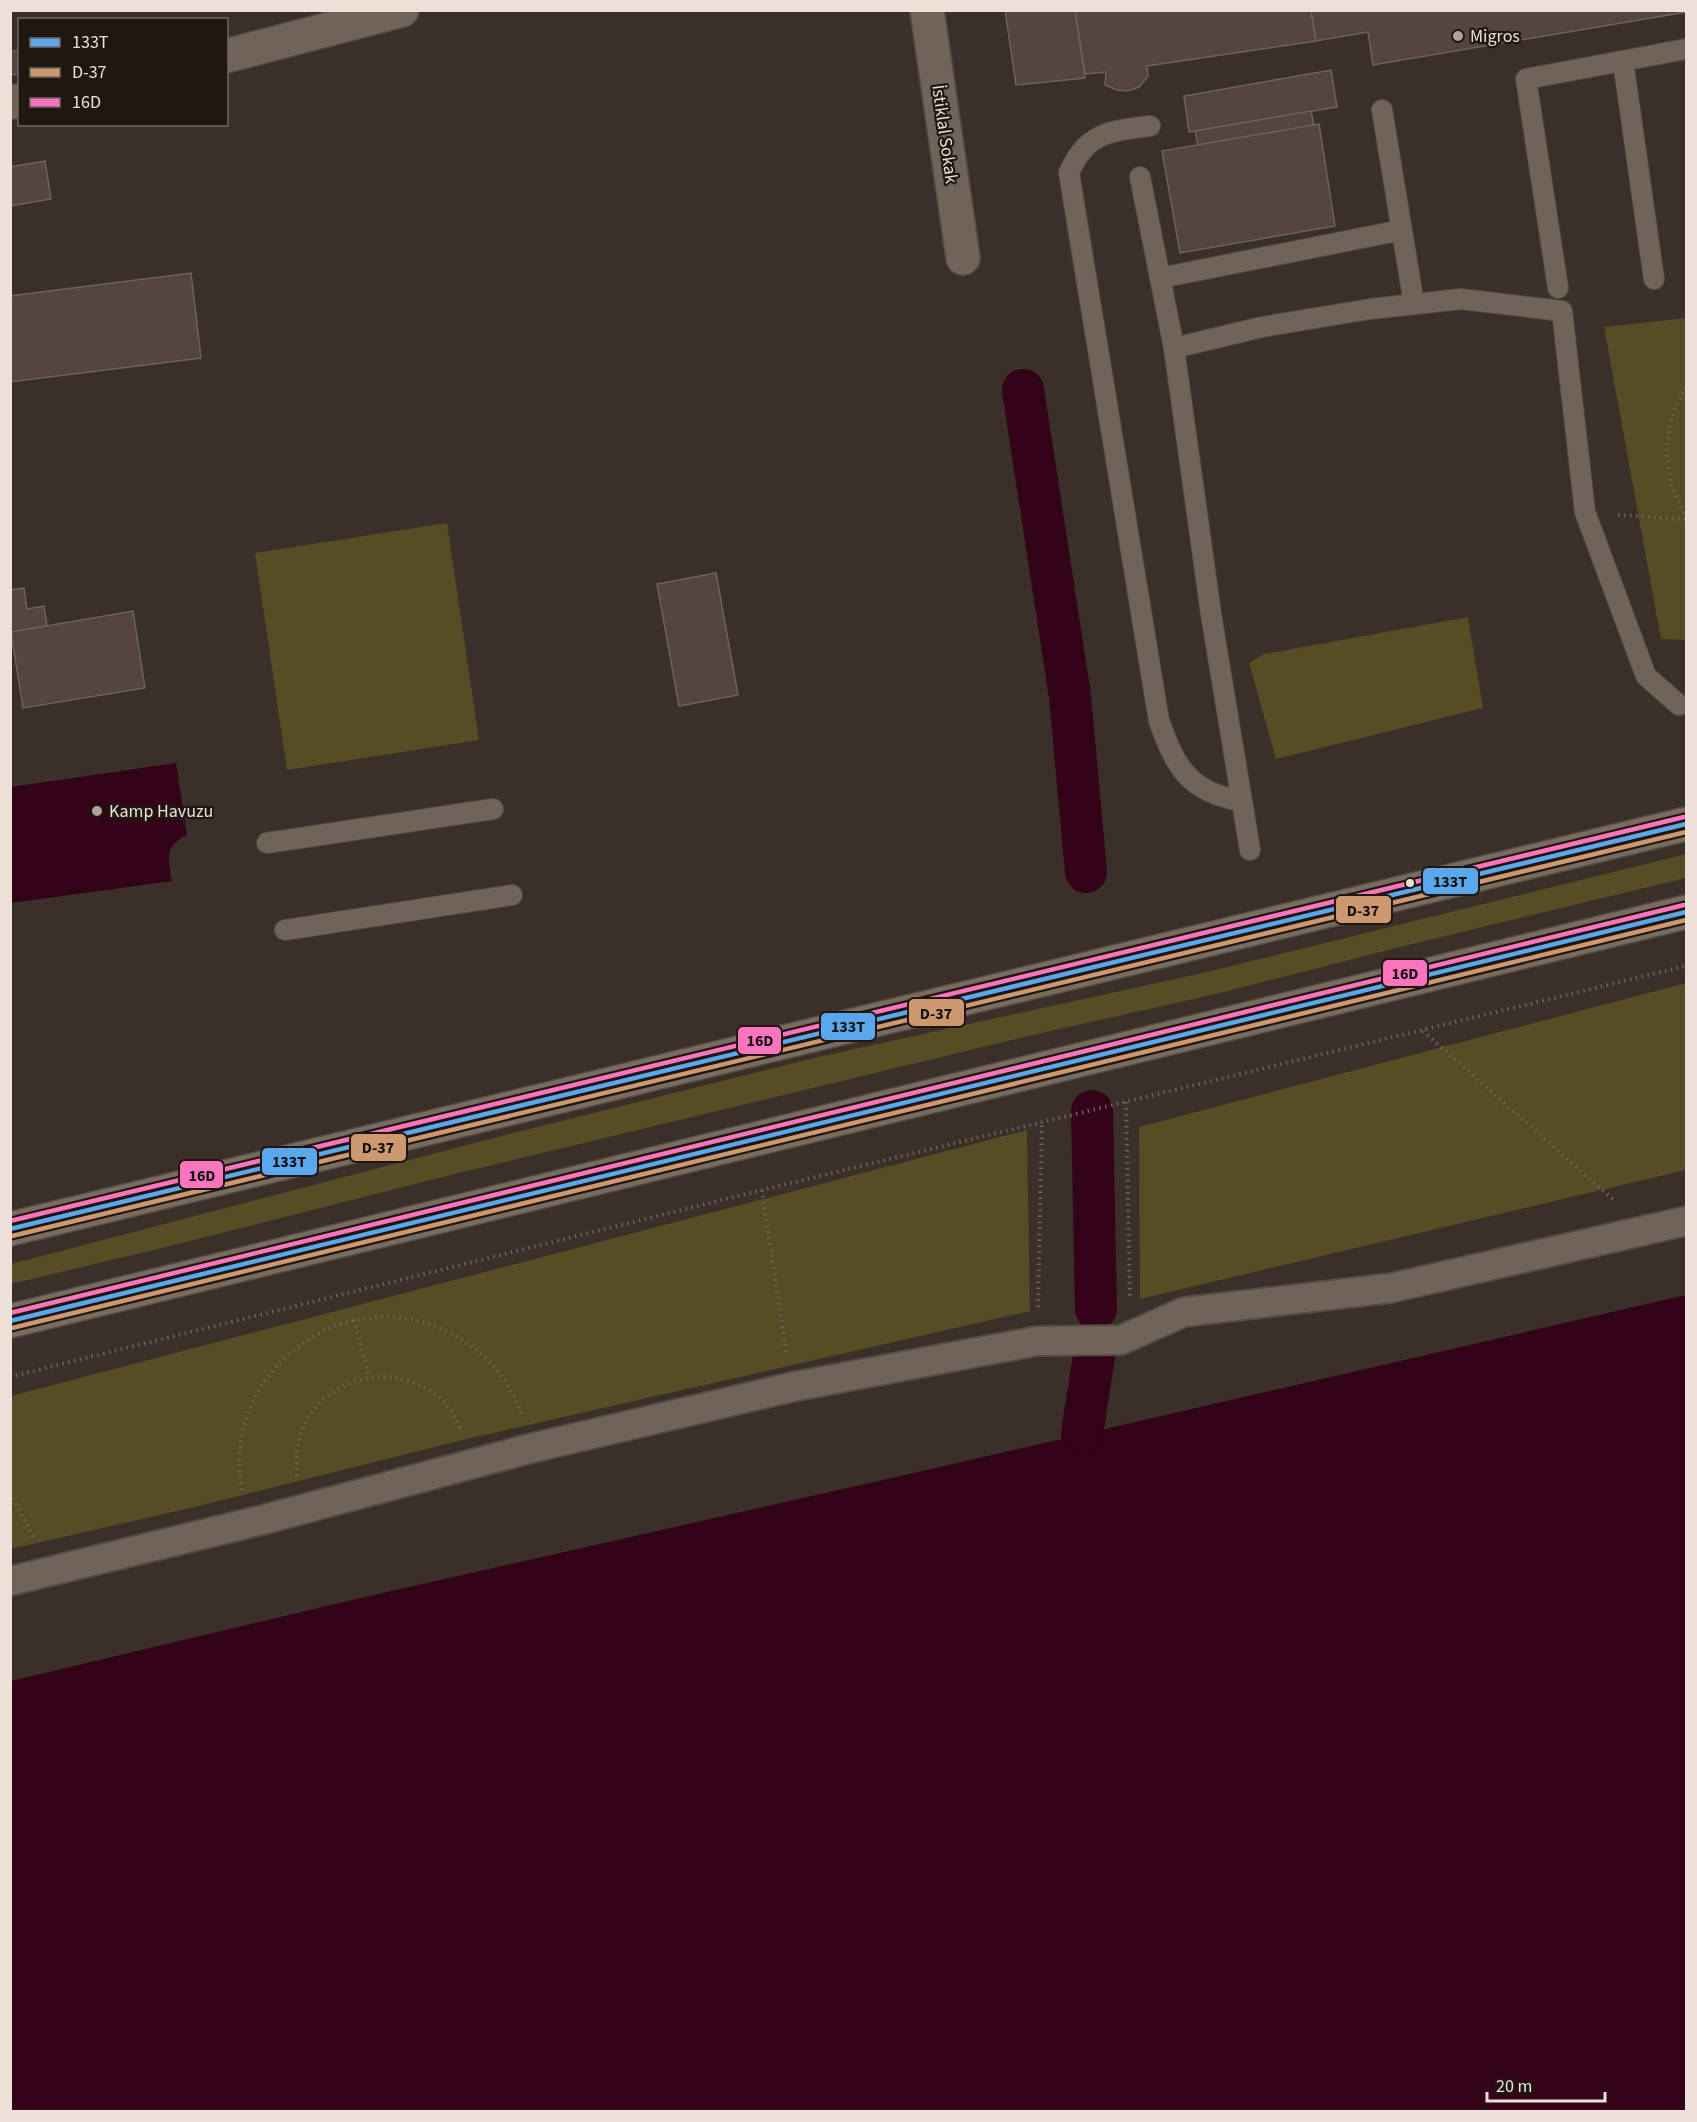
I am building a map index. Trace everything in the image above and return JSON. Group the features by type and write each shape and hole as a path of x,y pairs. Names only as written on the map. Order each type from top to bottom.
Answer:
{"highway":[{"path":"10,1229 1686,824"},
{"path":"10,1320 1686,912"}],"street":[{"path":"228,55 402,10"},
{"name":"İstiklal Sokak","path":"927,10 963,258"},
{"path":"10,1581 249,1523 532,1448 792,1388 1037,1341 1121,1340 1184,1312 1391,1288 1686,1221"}],"lane":[{"path":"1558,288 1526,79 1686,49"},
{"path":"1623,61 1654,279"},
{"path":"1382,110 1414,304"},
{"path":"1150,126 1113,131 1098,136 1080,151 1069,173 1159,721 1170,754 1195,784 1209,793 1241,801"},
{"path":"1140,177 1174,348 1210,614 1250,850"},
{"path":"1160,278 1402,230"},
{"path":"1174,348 1262,327 1370,309 1461,299 1562,311 1585,512 1646,676 1679,705"},
{"path":"267,843 493,810"},
{"path":"285,930 512,895"}],"path":[{"path":"1585,512 1686,518 1671,486 1666,448 1673,412 1686,387"},
{"path":"10,1377 762,1190 1686,966"},
{"path":"1422,1030 1647,1229"},
{"path":"1126,1102 1132,1335"},
{"path":"1037,1341 1042,1122"},
{"path":"762,1190 792,1388"},
{"path":"249,1523 241,1484 240,1454 244,1424 255,1396 272,1370 293,1349 318,1332 354,1320 376,1317 407,1318 436,1326 463,1339 487,1359 506,1382 520,1409 532,1448"},
{"path":"354,1320 369,1377"},
{"path":"307,1508 297,1476 296,1454 301,1432 311,1413 326,1397 344,1384 369,1377 385,1376 405,1379 424,1386 440,1398 454,1414 473,1464"},
{"path":"10,1493 42,1555 47,1572"}],"shaded area":[{"path":"1686,318 1686,640 1661,639 1604,327"},
{"path":"447,523 479,740 287,770 255,553"},
{"path":"1468,617 1483,708 1276,759 1249,663 1264,654"},
{"name":"Kamp Havuzu","path":"176,763 187,835 174,844 169,854 172,881 11,903 11,787"},
{"path":"1686,854 1686,878 1216,994 1033,1035 451,1175 11,1284 11,1264 517,1132 818,1057 1207,972"},
{"path":"1686,983 1686,1170 1140,1299 1139,1127"},
{"path":"1027,1130 1030,1311 471,1438 199,1506 11,1549 11,1396"},
{"path":"1686,1295 1686,2111 11,2111 11,1681 365,1597"}],"building":[{"path":"1005,10 1075,10 1085,78 1016,85"},
{"path":"1075,10 1311,10 1316,41 1147,66 1148,76 1139,87 1128,91 1117,90 1105,85 1106,72 1085,74"},
{"name":"Migros","path":"1311,10 1686,10 1686,12 1373,65 1368,32 1316,41"},
{"path":"18,50 18,74 10,75 10,52"},
{"path":"1331,70 1337,107 1189,132 1184,96"},
{"path":"1311,111 1314,125 1198,146 1195,131"},
{"path":"1319,124 1335,226 1180,253 1162,151"},
{"path":"45,161 51,199 10,206 10,167"},
{"path":"191,273 201,358 10,382 10,296"},
{"path":"716,573 738,695 679,706 657,584"},
{"path":"24,588 27,609 44,606 47,626 11,632 10,590"},
{"path":"133,611 145,688 23,708 11,632"}],"waterway":[{"path":"1023,390 1070,696 1086,872"},
{"path":"1092,1111 1096,1309"},
{"path":"1082,1434 1094,1356"}],"transit line":[{"name":"16D","path":"10,1221 1684,817"},
{"name":"133T","path":"10,1229 1686,824"},
{"name":"D-37","path":"12,1236 1686,832"},
{"name":"16D","path":"10,1313 1684,905"},
{"name":"133T","path":"10,1321 1686,912"},
{"name":"D-37","path":"12,1328 1686,920"}],"place":[{"name":"Migros","path":"1458,36"},
{"name":"Kamp Havuzu","path":"97,811"}]}
